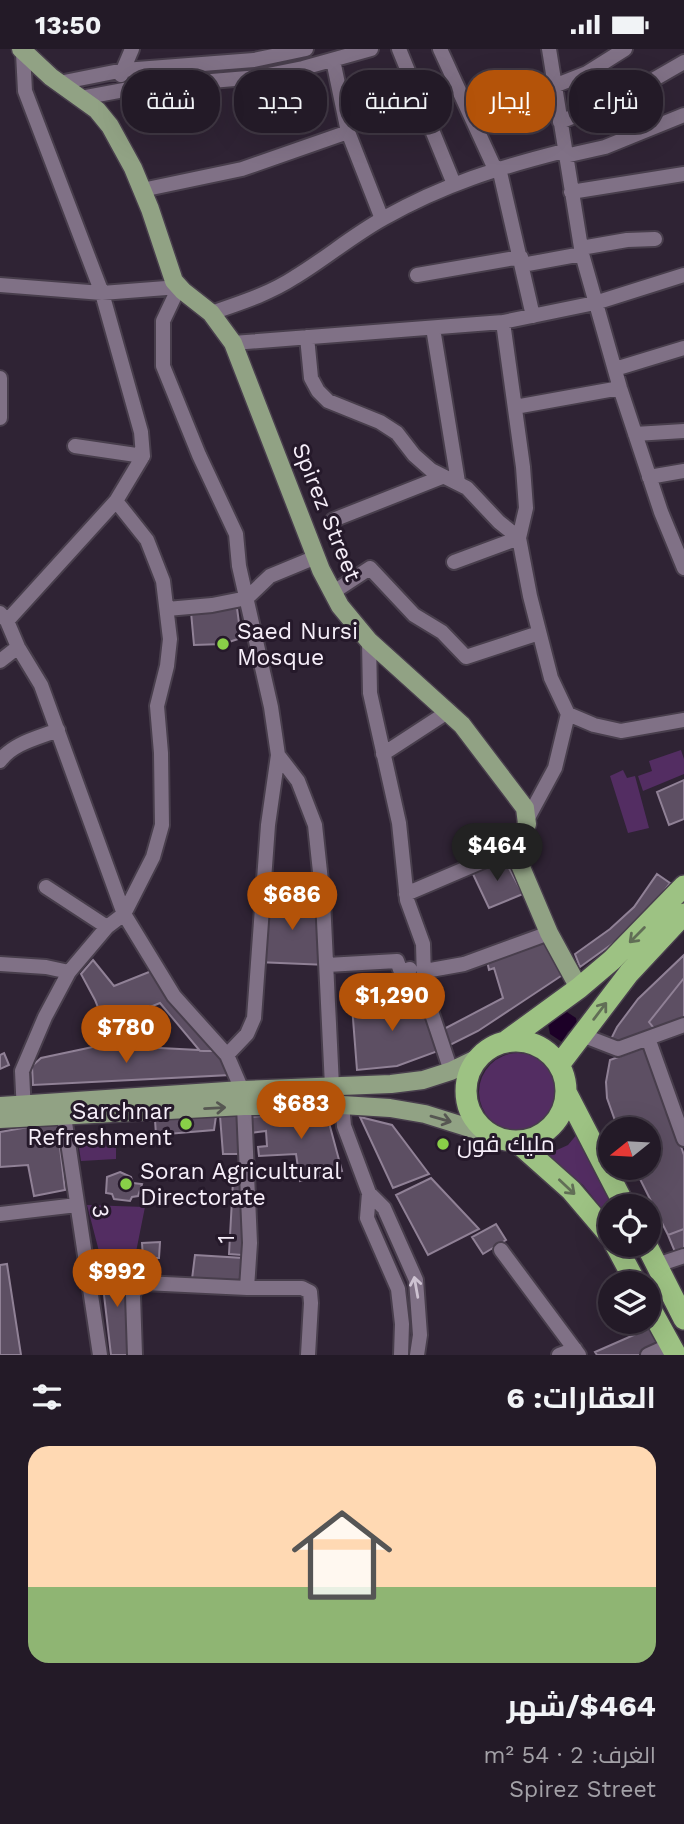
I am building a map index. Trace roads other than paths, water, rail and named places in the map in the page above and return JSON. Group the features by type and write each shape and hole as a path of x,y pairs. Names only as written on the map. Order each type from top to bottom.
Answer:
{"highway":[{"path":"598,1222 571,1190 517,1142 492,1135 475,1121 467,1100 468,1078 478,1058 490,1048 505,1042 579,988 611,960 684,885"},
{"path":"559,1065 629,973 684,914"},
{"path":"505,1042 520,1041 536,1045 549,1053 559,1065 566,1091 562,1113 553,1126 533,1139 517,1142"},
{"path":"566,1091 619,1194"},
{"path":"653,1257 684,1319"},
{"path":"661,1328 673,1350"}],"main road":[{"path":"22,51 59,83 97,110 122,147 142,190 178,287"},
{"name":"Spirez Street","path":"178,287 211,313 233,343 332,593 369,641 449,711 523,804 527,818"},
{"path":"527,818 525,829 516,846 518,860 549,933 579,988"},
{"path":"0,1105 64,1116 332,1086 423,1080 478,1058"},
{"path":"0,1119 23,1111 243,1098 390,1108 425,1114 492,1135"}],"street":[{"path":"132,49 124,70 306,49"},
{"path":"81,98 113,92 258,77 371,49"},
{"path":"399,49 454,184"},
{"path":"440,49 497,168 522,261 533,316"},
{"path":"548,49 551,70"},
{"path":"555,86 587,73 625,49"},
{"path":"22,51 25,91 102,293 141,432 143,456 116,501 4,617 41,685 124,914 174,996 227,1055 243,1098"},
{"path":"332,60 341,100"},
{"path":"560,122 632,92 684,62"},
{"path":"59,83 122,70"},
{"path":"97,110 113,92 122,74"},
{"path":"555,92 582,251 595,303 660,512 684,568"},
{"path":"211,313 262,295 293,279 382,219 454,184 497,168 605,147 684,115"},
{"path":"142,190 242,169 345,133"},
{"path":"348,133 382,219"},
{"path":"571,192 684,174"},
{"path":"416,275 522,261 627,240 655,239"},
{"path":"233,343 503,322 595,303 684,275"},
{"path":"0,285 102,293 178,287 163,321 163,366 199,455 236,534 247,598 261,654 278,755 265,850 254,1018 247,1034 227,1055"},
{"path":"503,322 526,508 519,538 551,678 568,714 555,768 527,818"},
{"path":"433,328 458,482"},
{"path":"307,337 311,378 328,401 397,433 431,470 467,488 499,522 519,538"},
{"path":"614,369 684,348"},
{"path":"0,377 0,418"},
{"path":"515,407 620,388"},
{"path":"635,434 684,431"},
{"path":"75,446 143,456"},
{"path":"649,477 684,471"},
{"path":"333,520 442,477"},
{"path":"23,1111 22,1071 45,1017 69,972 107,927 124,914 153,857 162,825 157,706 167,666 170,639 167,609 163,581 147,540 116,501"},
{"path":"454,562 519,538"},
{"path":"167,609 212,605 247,598 270,576 316,557"},
{"path":"332,593 370,568 414,615 442,632 466,657 539,633"},
{"path":"369,641 370,693 398,823 406,894 424,944 418,970 451,1071"},
{"path":"0,661 18,647"},
{"path":"383,754 449,711"},
{"path":"568,714 594,725 621,731 684,720"},
{"path":"0,761 17,746 58,730"},
{"path":"278,755 298,781 315,825 322,881 332,1086"},
{"path":"406,894 516,846"},
{"path":"46,887 107,927"},
{"path":"327,965 397,961 401,972 464,964 549,933"},
{"path":"2,962 69,972"},
{"path":"582,1035 618,1049 684,1025"},
{"path":"648,1038 684,1139"},
{"name":"1","path":"243,1098 250,1243 247,1288"},
{"path":"342,1105 344,1126 369,1193 384,1208 415,1280 420,1335 417,1355"},
{"name":"3","path":"64,1116 100,1355"},
{"path":"369,1193 367,1218 398,1289 402,1324 401,1355"},
{"path":"0,1214 77,1205"},
{"path":"501,1250 577,1352 559,1355"},
{"path":"657,1265 684,1256"},
{"path":"135,1355 133,1295 136,1287 145,1283 302,1288 310,1292 311,1303 308,1355"},
{"path":"648,1355 673,1350"}],"place":[{"name":"Saed Nursi Mosque","path":"223,644"},
{"name":"Sarchnar Refreshment","path":"186,1124"},
{"name":"مليك فون","path":"443,1144"},
{"name":"Soran Agricultural Directorate","path":"126,1184"}]}
